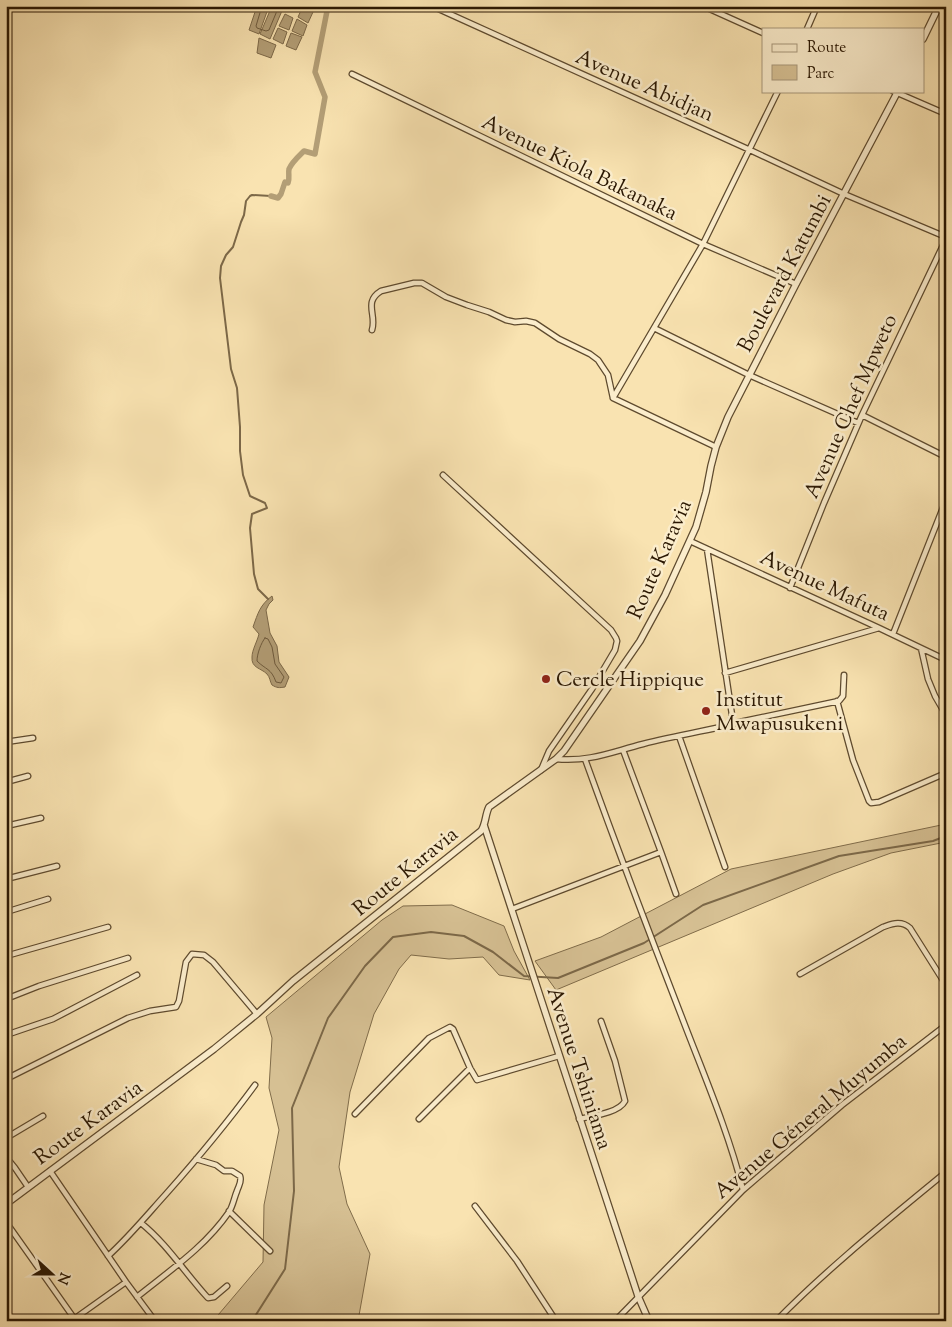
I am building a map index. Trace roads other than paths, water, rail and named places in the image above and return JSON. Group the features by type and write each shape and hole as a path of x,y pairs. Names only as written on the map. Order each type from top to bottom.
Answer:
{"street":[{"name":"Avenue Abidjan","path":"432,6 844,194 946,238"},
{"path":"703,6 762,34"},
{"path":"807,28 818,6"},
{"path":"924,37 939,6"},
{"name":"Avenue Kiola Bakanaka","path":"352,74 703,244 796,284"},
{"path":"613,398 703,244 778,92"},
{"path":"896,92 946,114"},
{"name":"Boulevard Katumbi","path":"710,473 716,447 728,417 896,92"},
{"name":"Avenue Chef Mpweto","path":"790,588 858,423 946,238"},
{"path":"372,330 374,323 371,305 378,293 414,283 422,283 446,297 506,320 535,323 559,339 590,354 598,360 606,371 610,379 613,398"},
{"path":"654,328 749,375 858,423"},
{"path":"613,398 716,447"},
{"path":"862,415 946,457"},
{"name":"Route Karavia","path":"6,1204 214,1049 257,1014 301,974 476,835 484,825 485,815 489,807 556,759 640,641 665,595 700,515 710,473"},
{"path":"443,475 611,630 616,638 616,646 612,657 549,751 541,770"},
{"path":"893,634 946,500"},
{"name":"Avenue Mafuta","path":"690,541 946,660"},
{"path":"707,549 732,715 730,724"},
{"path":"725,673 878,628"},
{"path":"921,648 928,679 946,715"},
{"path":"556,759 585,759 730,724 841,700 843,696 844,675"},
{"path":"837,701 853,760 871,803 879,802 946,773"},
{"path":"679,736 725,868"},
{"path":"6,742 33,738"},
{"path":"623,750 676,894"},
{"path":"585,759 723,1125 743,1190"},
{"path":"6,782 28,776"},
{"path":"6,826 41,818"},
{"name":"Avenue Tshiniama","path":"484,825 638,1296 649,1321"},
{"path":"476,835 488,837"},
{"path":"512,909 661,852"},
{"path":"6,879 57,866"},
{"path":"6,912 48,899"},
{"path":"800,974 882,927 898,922 910,928 946,985"},
{"path":"6,956 108,927"},
{"path":"6,1079 128,1018 150,1011 176,1007 179,1001 186,962 192,954 204,955 213,962 257,1014"},
{"path":"6,999 39,986 128,958"},
{"path":"6,1035 53,1019 137,975"},
{"path":"580,1119 616,1109 622,1106 625,1101 615,1061 601,1021"},
{"name":"Avenue Géneral Muyumba","path":"615,1321 743,1190 842,1104 946,1025"},
{"path":"355,1114 429,1038 449,1027 453,1029 470,1068 478,1080 559,1056"},
{"path":"419,1119 470,1068"},
{"path":"108,1256 141,1223 230,1118 255,1085"},
{"path":"6,1138 43,1116"},
{"path":"6,1157 28,1187"},
{"path":"137,1297 195,1250 217,1227 234,1201 241,1178 232,1171 224,1171 216,1165 196,1159"},
{"path":"50,1171 155,1321"},
{"path":"776,1321 869,1236 946,1172"},
{"path":"475,1206 517,1261 556,1321"},
{"path":"229,1211 270,1251"},
{"path":"6,1222 75,1320 126,1282"},
{"path":"141,1223 179,1262 208,1298 214,1297 227,1286"}],"water":[{"path":"257,6 269,6 259,34 249,30"},
{"path":"272,6 284,6 270,39 260,34"},
{"path":"303,6 313,12 308,23 298,17"},
{"path":"285,14 293,18 289,30 279,26"},
{"path":"297,19 307,25 303,36 292,31"},
{"path":"278,28 287,32 283,44 273,39"},
{"path":"291,33 302,37 296,50 286,46"},
{"path":"259,38 276,45 271,58 257,53"},
{"path":"272,596 273,600 266,610 270,633 277,646 279,662 289,677 285,687 281,688 272,685 268,675 255,666 252,661 259,634 253,627 262,606"}],"waterway":[{"path":"271,196 278,198 281,194 285,182 288,183 290,166 304,151 315,154 325,97 315,72 328,6"},
{"path":"268,599 258,589 254,574 250,528 252,514 267,508 265,503 250,496 243,475 237,388 231,369 220,278 221,266 226,255 233,247 244,215 246,201 252,195 271,196"},
{"path":"252,1321 285,1269 294,1191 292,1108 328,1018 365,966 393,937 431,932 464,936 493,952 524,976 558,978 644,943 703,905 839,856 933,841 946,836"}],"place":[{"name":"Cercle Hippique","path":"546,679"},
{"name":"Institut Mwapusukeni","path":"706,711"}]}
